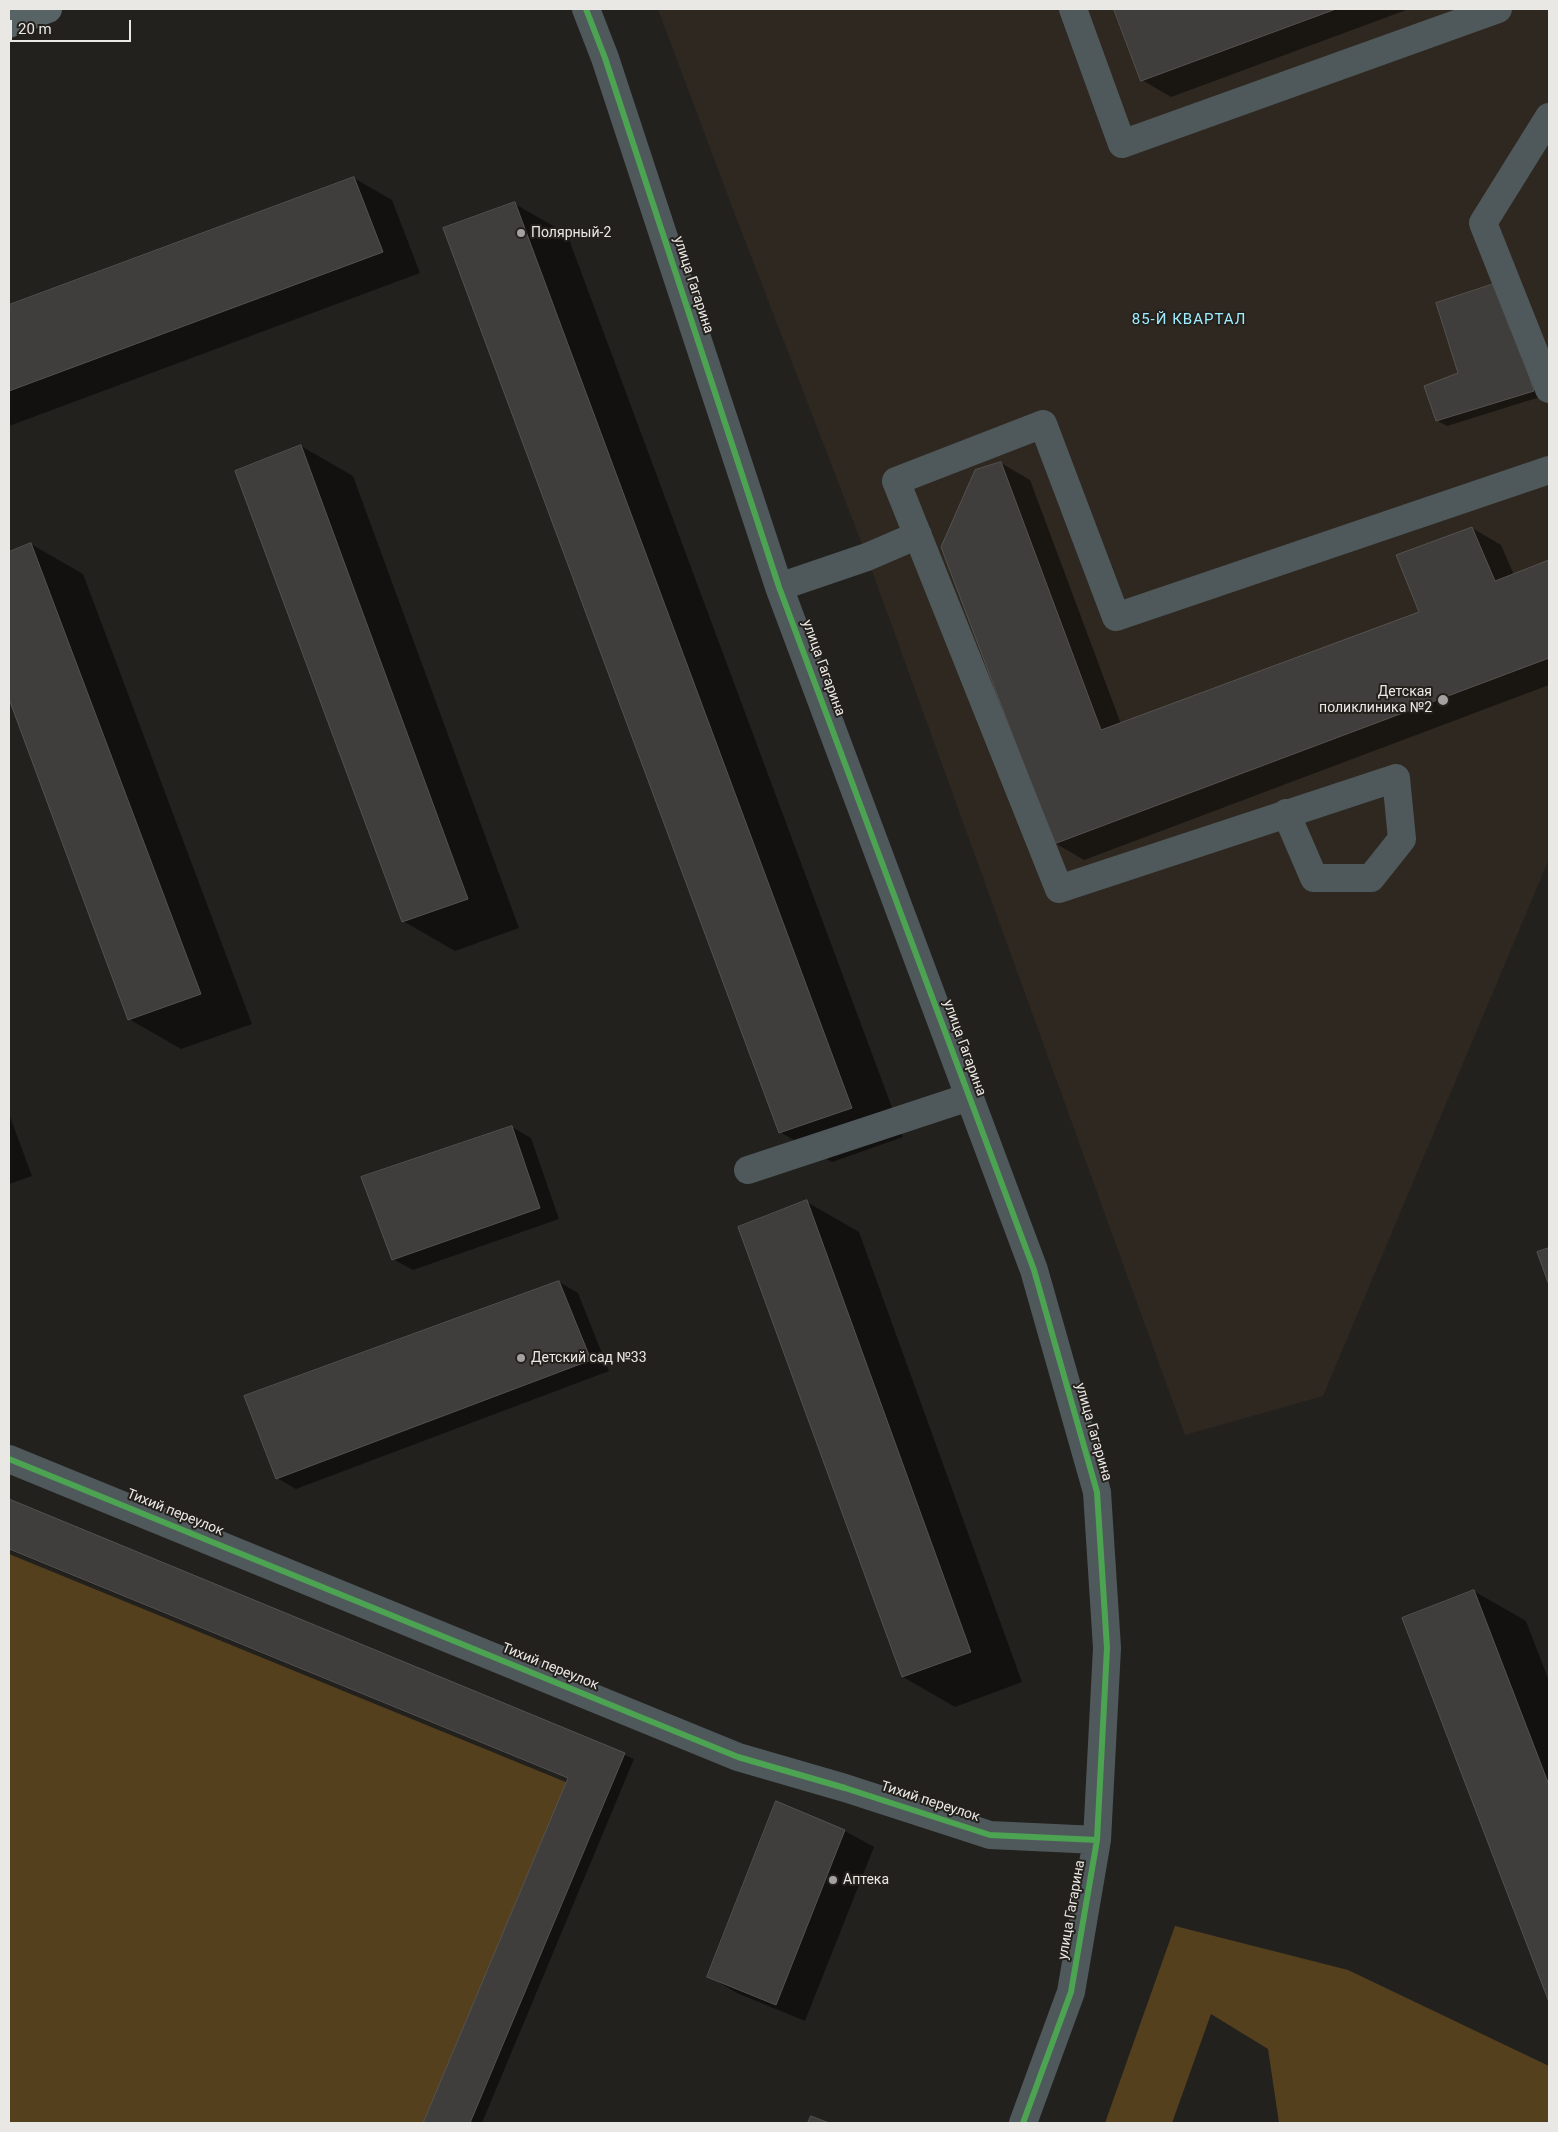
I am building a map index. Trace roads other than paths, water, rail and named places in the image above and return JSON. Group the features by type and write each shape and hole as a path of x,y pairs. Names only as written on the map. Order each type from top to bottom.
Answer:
{"main road":[{"path":"9,24 48,9"}],"street":[{"name":"улица Гагарина","path":"586,9 605,58 779,587 1034,1270 1097,1492 1107,1648 1097,1840 1071,1992 1023,2123"},
{"path":"1073,9 1122,144 1498,9"},
{"path":"1549,117 1484,223 1549,389"},
{"path":"1286,814 1314,878 1370,878 1402,839 1396,778 1059,888 896,481 1043,424 1116,617 1549,470"},
{"path":"779,587 867,557 918,535"},
{"path":"748,1170 969,1097"},
{"name":"Тихий переулок","path":"9,1459 738,1757 845,1788 990,1835 1097,1840"}],"place":[{"name":"Полярный-2","path":"521,233"},
{"name":"Детская поликлиника №2","path":"1443,700"},
{"name":"Детский сад №33","path":"521,1358"},
{"name":"Аптека","path":"833,1880"}],"district":[{"name":"85-Й КВАРТАЛ","path":"1189,320"}]}
